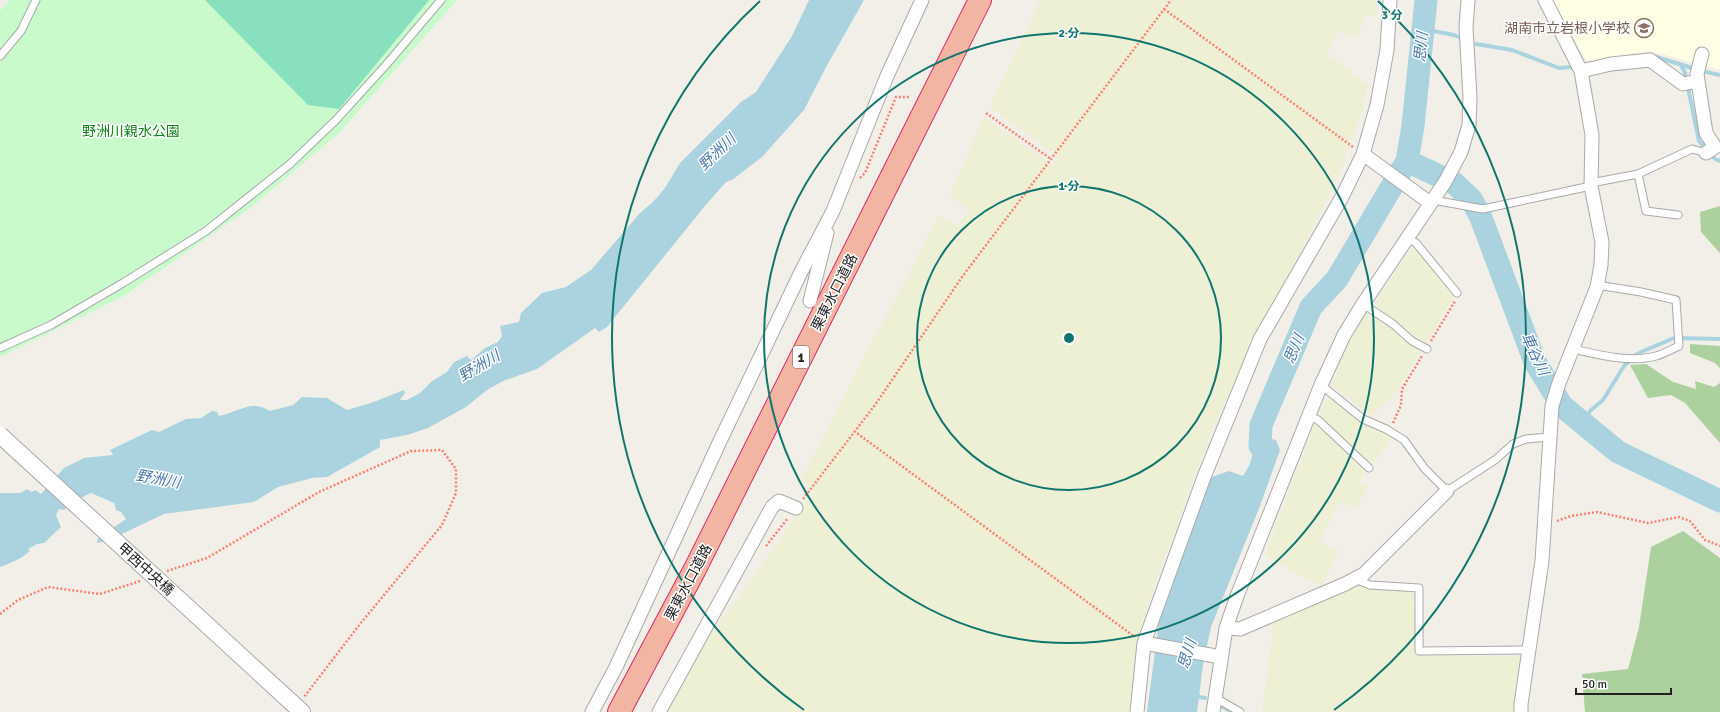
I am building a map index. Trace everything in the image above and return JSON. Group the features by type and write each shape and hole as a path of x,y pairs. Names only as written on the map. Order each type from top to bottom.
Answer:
{"highway":[{"name":"栗東水口道路","path":"619,712 695,570 980,0"}],"street":[{"path":"592,712 622,653 720,441 799,276 833,211 887,76 922,0"},
{"path":"1137,712 1148,644 1204,477 1260,339 1342,197 1364,155 1377,105 1387,50 1390,0"},
{"path":"1213,712 1218,656 1226,628 1239,589 1321,385 1344,335 1407,238 1429,200 1448,177 1461,152 1469,125 1470,97 1466,27 1468,0"},
{"path":"1521,712 1542,562 1552,406 1559,383 1597,285 1601,265 1602,242 1591,184 1592,135 1581,71 1545,0"},
{"path":"1702,54 1694,77 1706,134 1714,147 1709,151"},
{"path":"1581,71 1610,64 1650,60 1694,77"},
{"path":"1364,155 1429,200"},
{"path":"810,301 833,211"},
{"name":"甲西中央橋","path":"0,435 296,708"},
{"path":"1226,628 1240,629 1364,574 1447,491"},
{"path":"659,712 772,507 779,501 796,508"},
{"path":"1148,644 1218,656"}],"lane":[{"path":"0,56 21,31 36,0"},
{"path":"0,348 51,325 123,283 212,226 290,164 336,120 386,65 441,0"},
{"path":"1429,200 1483,209 1638,174 1692,149 1709,151"},
{"path":"1638,174 1646,211 1678,215"},
{"path":"1407,238 1416,244 1457,293"},
{"path":"1573,349 1608,357 1635,359 1656,356 1679,346 1676,300 1641,292 1597,285"},
{"path":"1363,304 1393,324 1412,341 1427,349"},
{"path":"1321,385 1363,418 1404,440 1425,469 1447,491 1495,460 1513,444 1526,439 1549,437"},
{"path":"1308,415 1318,420 1370,468"},
{"path":"1355,579 1370,584 1419,588 1419,651 1529,650"},
{"path":"1214,697 1240,712"}],"path":[{"path":"762,551 875,405 962,277 1171,0"},
{"path":"1164,9 1364,155"},
{"path":"846,180 859,179 865,173 896,97 909,97"},
{"path":"986,112 1051,159"},
{"path":"1386,429 1394,422 1402,405 1402,389 1457,299 1457,293"},
{"path":"854,431 1148,644"},
{"path":"164,572 207,558 319,492 396,457 411,451 442,450 456,469 456,493 442,525 360,624 296,708"},
{"path":"1544,525 1571,516 1597,512 1648,523 1679,517 1690,521 1705,540 1720,546"},
{"path":"0,614 18,600 48,587 100,594 143,579"}],"shaded area":[{"path":"1040,0 1376,0 1375,16 1365,16 1357,38 1338,31 1327,54 1368,85 1360,118 1336,181 1214,424 1143,618 1132,712 666,712 696,657 814,491 800,480 939,215 957,227 969,210 949,196 984,117 1053,166 1060,158 990,107"},
{"name":"湖南市立岩根小学校","path":"1551,0 1720,0 1720,69 1650,51 1587,61"},
{"path":"1412,246 1455,295 1425,345 1374,305"},
{"path":"1372,313 1421,351 1397,392 1370,416 1339,390 1331,386 1351,337 1366,314"},
{"path":"1329,393 1393,437 1371,466 1319,416"},
{"path":"1314,424 1317,425 1366,471 1359,482 1368,488 1356,508 1340,502 1320,541 1339,551 1322,588 1265,555"},
{"path":"1353,586 1414,592 1416,655 1522,656 1515,712 1262,712 1274,619"}],"green space":[{"name":"野洲川親水公園","path":"10,0 457,0 339,133 250,208 124,296 0,357 0,11"},
{"path":"205,0 429,0 339,109 308,105"},
{"path":"1720,206 1720,253 1701,232 1700,212"},
{"path":"1690,344 1720,346 1720,368 1715,363 1690,353"},
{"path":"1646,364 1673,382 1696,389 1695,381 1714,387 1720,383 1720,443 1685,403 1671,395 1648,398 1630,365"},
{"path":"1683,531 1720,558 1720,712 1585,712 1582,674 1628,669 1639,627 1651,547"}],"water":[{"name":"野洲川","path":"809,0 864,0 804,110 762,157 732,180 726,182 607,327 599,332 595,328 537,369 503,381 487,390 466,407 428,428 407,435 380,440 380,447 327,477 312,478 278,487 254,502 164,514 107,541 97,543 98,538 126,519 121,512 116,510 114,503 91,493 66,505 67,507 64,510 59,509 56,515 61,527 44,543 37,544 28,549 30,551 23,556 0,567 0,493 21,493 27,489 32,492 35,490 41,494 64,468 84,458 113,455 110,450 152,430 159,432 186,419 201,418 212,411 217,412 219,416 251,406 257,406 270,411 293,405 302,397 327,398 347,410 371,403 404,390 405,393 400,400 407,400 420,393 432,381 447,372 454,362 467,356 471,360 485,348 498,342 502,336 500,326 519,322 521,313 542,293 566,287 591,270 640,213 653,202 665,188 680,163 741,102 756,92 792,36"},
{"path":"1266,413 1266,438 1276,440 1280,450 1260,506 1211,627 1203,665 1197,712 1147,712 1159,622 1207,485 1212,477 1229,471 1243,476 1249,466 1258,438 1259,425"}],"waterway":[{"name":"思川","path":"1260,446 1261,425 1311,307 1337,279 1407,161 1413,126 1426,0"},
{"path":"1423,29 1454,35 1461,38"},
{"path":"1476,44 1512,50 1559,68 1572,67"},
{"path":"1653,56 1720,75"},
{"path":"1681,65 1685,73 1699,141 1715,159 1720,161"},
{"name":"車谷川","path":"1407,161 1454,183 1471,199 1480,215 1535,362 1562,406 1618,452 1720,501"},
{"path":"1579,420 1587,418 1590,411 1603,400 1624,366 1633,357 1641,352 1674,338 1720,339"},
{"path":"1196,693 1199,697 1205,698"},
{"path":"1220,705 1232,712"}],"place":[{"name":"湖南市立岩根小学校","path":"1644,28"}]}
